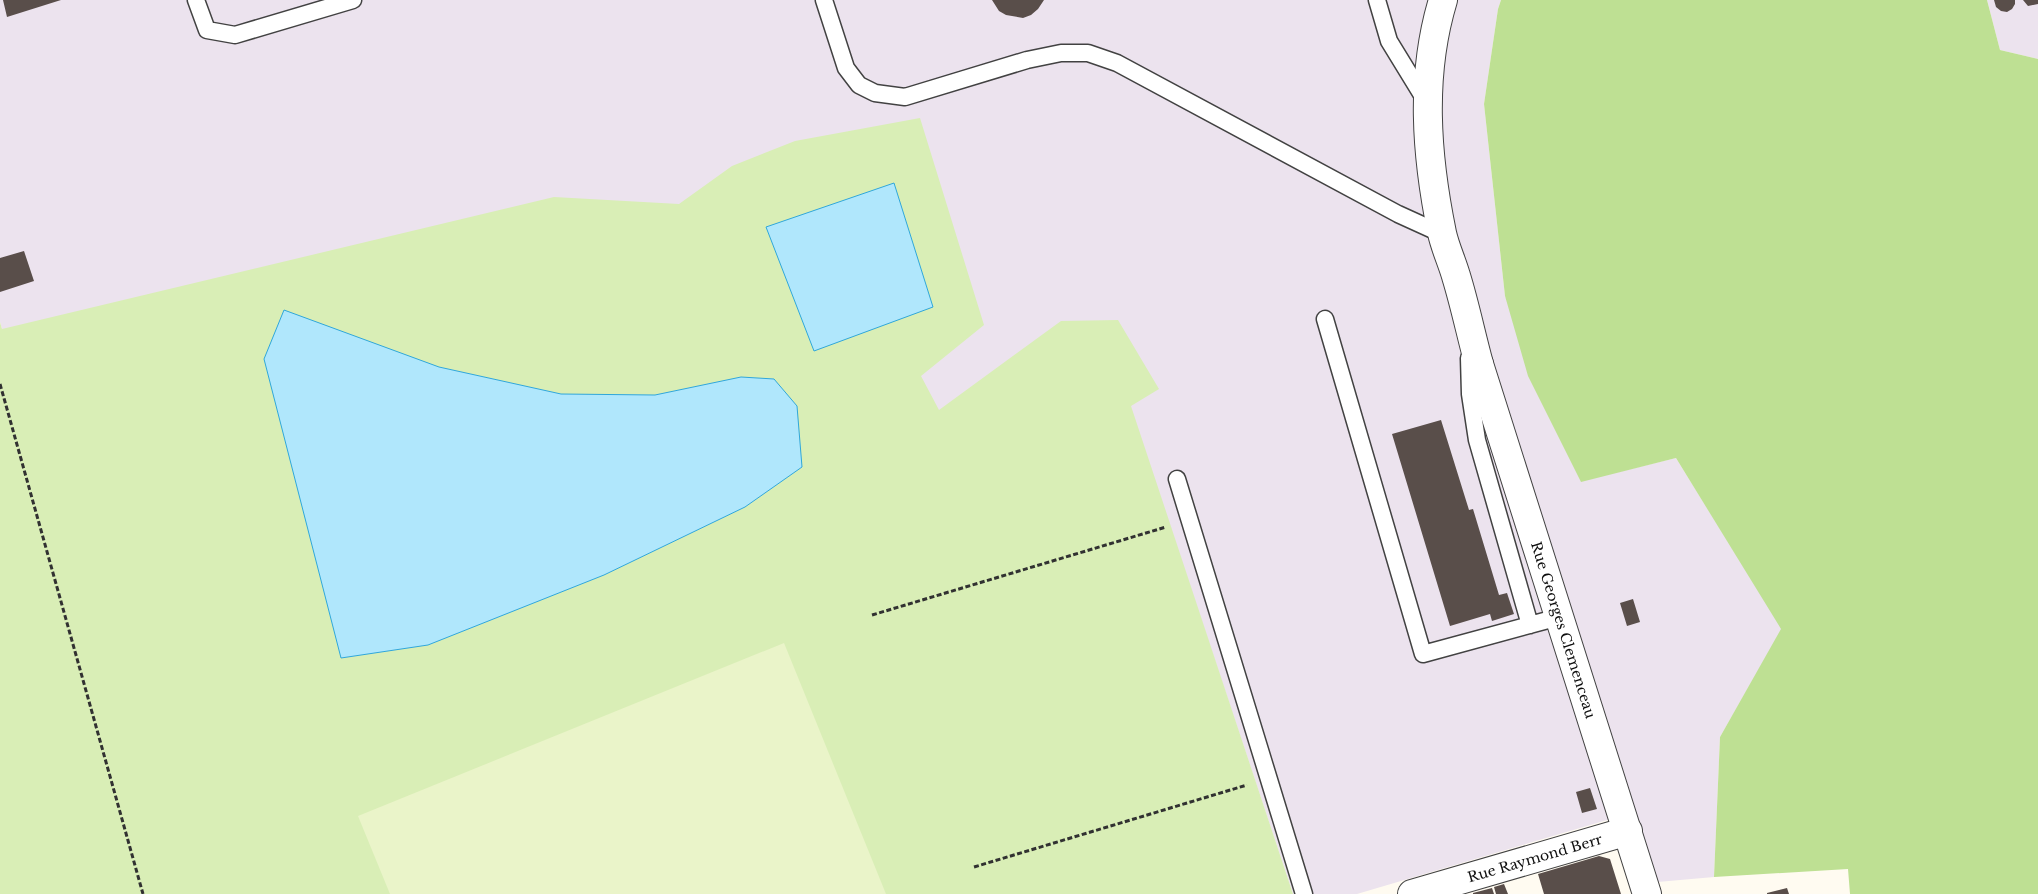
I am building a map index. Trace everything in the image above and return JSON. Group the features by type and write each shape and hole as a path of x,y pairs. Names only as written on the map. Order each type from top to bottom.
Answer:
{"street":[{"name":"Rue Georges Clemenceau","path":"1443,0 1427,80 1431,158 1442,234 1457,278 1479,364 1648,894"},
{"name":"Rue Raymond Berr","path":"1412,894 1628,831"}],"lane":[{"path":"196,0 207,30 235,36 353,0"},
{"path":"824,0 846,68 859,85 875,93 905,97 1027,60 1061,53 1088,53 1116,63 1398,214 1442,234"},
{"path":"1377,0 1389,40 1428,105"},
{"path":"1467,318 1470,394 1477,440 1530,625"},
{"path":"1325,319 1423,654 1560,617"},
{"path":"1177,479 1304,894"}],"path":[{"path":"0,384 143,894"},
{"path":"872,615 1190,520"},
{"path":"974,867 1269,779"}],"shaded area":[{"path":"0,0 1501,0 1498,9 1484,104 1505,296 1581,481 1676,458 1782,629 1720,737 1714,877 1635,884 1614,818 1357,894 1293,894 1130,406 153,855 0,322"},
{"path":"1987,0 2038,0 2038,59 2000,50"}],"green space":[{"path":"1501,0 1987,0 2000,50 2038,59 2038,894 1850,894 1848,869 1714,877 1720,737 1781,629 1676,458 1581,482 1528,376 1505,296 1484,104 1498,9"},
{"path":"920,118 984,325 921,376 939,410 1061,321 1118,320 1159,389 1131,406 1293,894 0,894 0,322 2,329 554,197 679,204 732,166 795,141","holes":["439,367 561,394 655,395 741,377 774,379 802,467 745,507 604,575 428,645 341,658"]},
{"path":"784,643 886,894 390,894 358,816"}],"water":[{"path":"894,183 933,307 814,351 766,227"},
{"path":"284,310 439,367 561,394 655,395 741,377 774,379 797,406 802,467 745,507 604,575 428,645 341,658 264,359"}],"building":[{"path":"3,0 61,0 7,17"},
{"path":"992,0 1044,0 1031,15 1023,18 1006,15 999,11"},
{"path":"1994,0 2015,0 2015,4 2007,12 2001,11 1996,7"},
{"path":"2023,0 2038,0 2038,4 2028,6"},
{"path":"24,251 34,281 0,292 0,258"},
{"path":"1441,420 1469,510 1473,509 1499,595 1507,593 1514,614 1492,621 1490,614 1450,626 1392,434"},
{"path":"1633,599 1640,622 1627,626 1620,603"},
{"path":"1590,788 1597,809 1582,813 1576,792"},
{"path":"1599,856 1610,859 1621,894 1544,894 1538,874"},
{"path":"1504,884 1508,894 1496,894 1494,887"},
{"path":"1492,888 1494,894 1473,894 1473,893"},
{"path":"1787,888 1789,894 1767,894 1767,893"}]}
